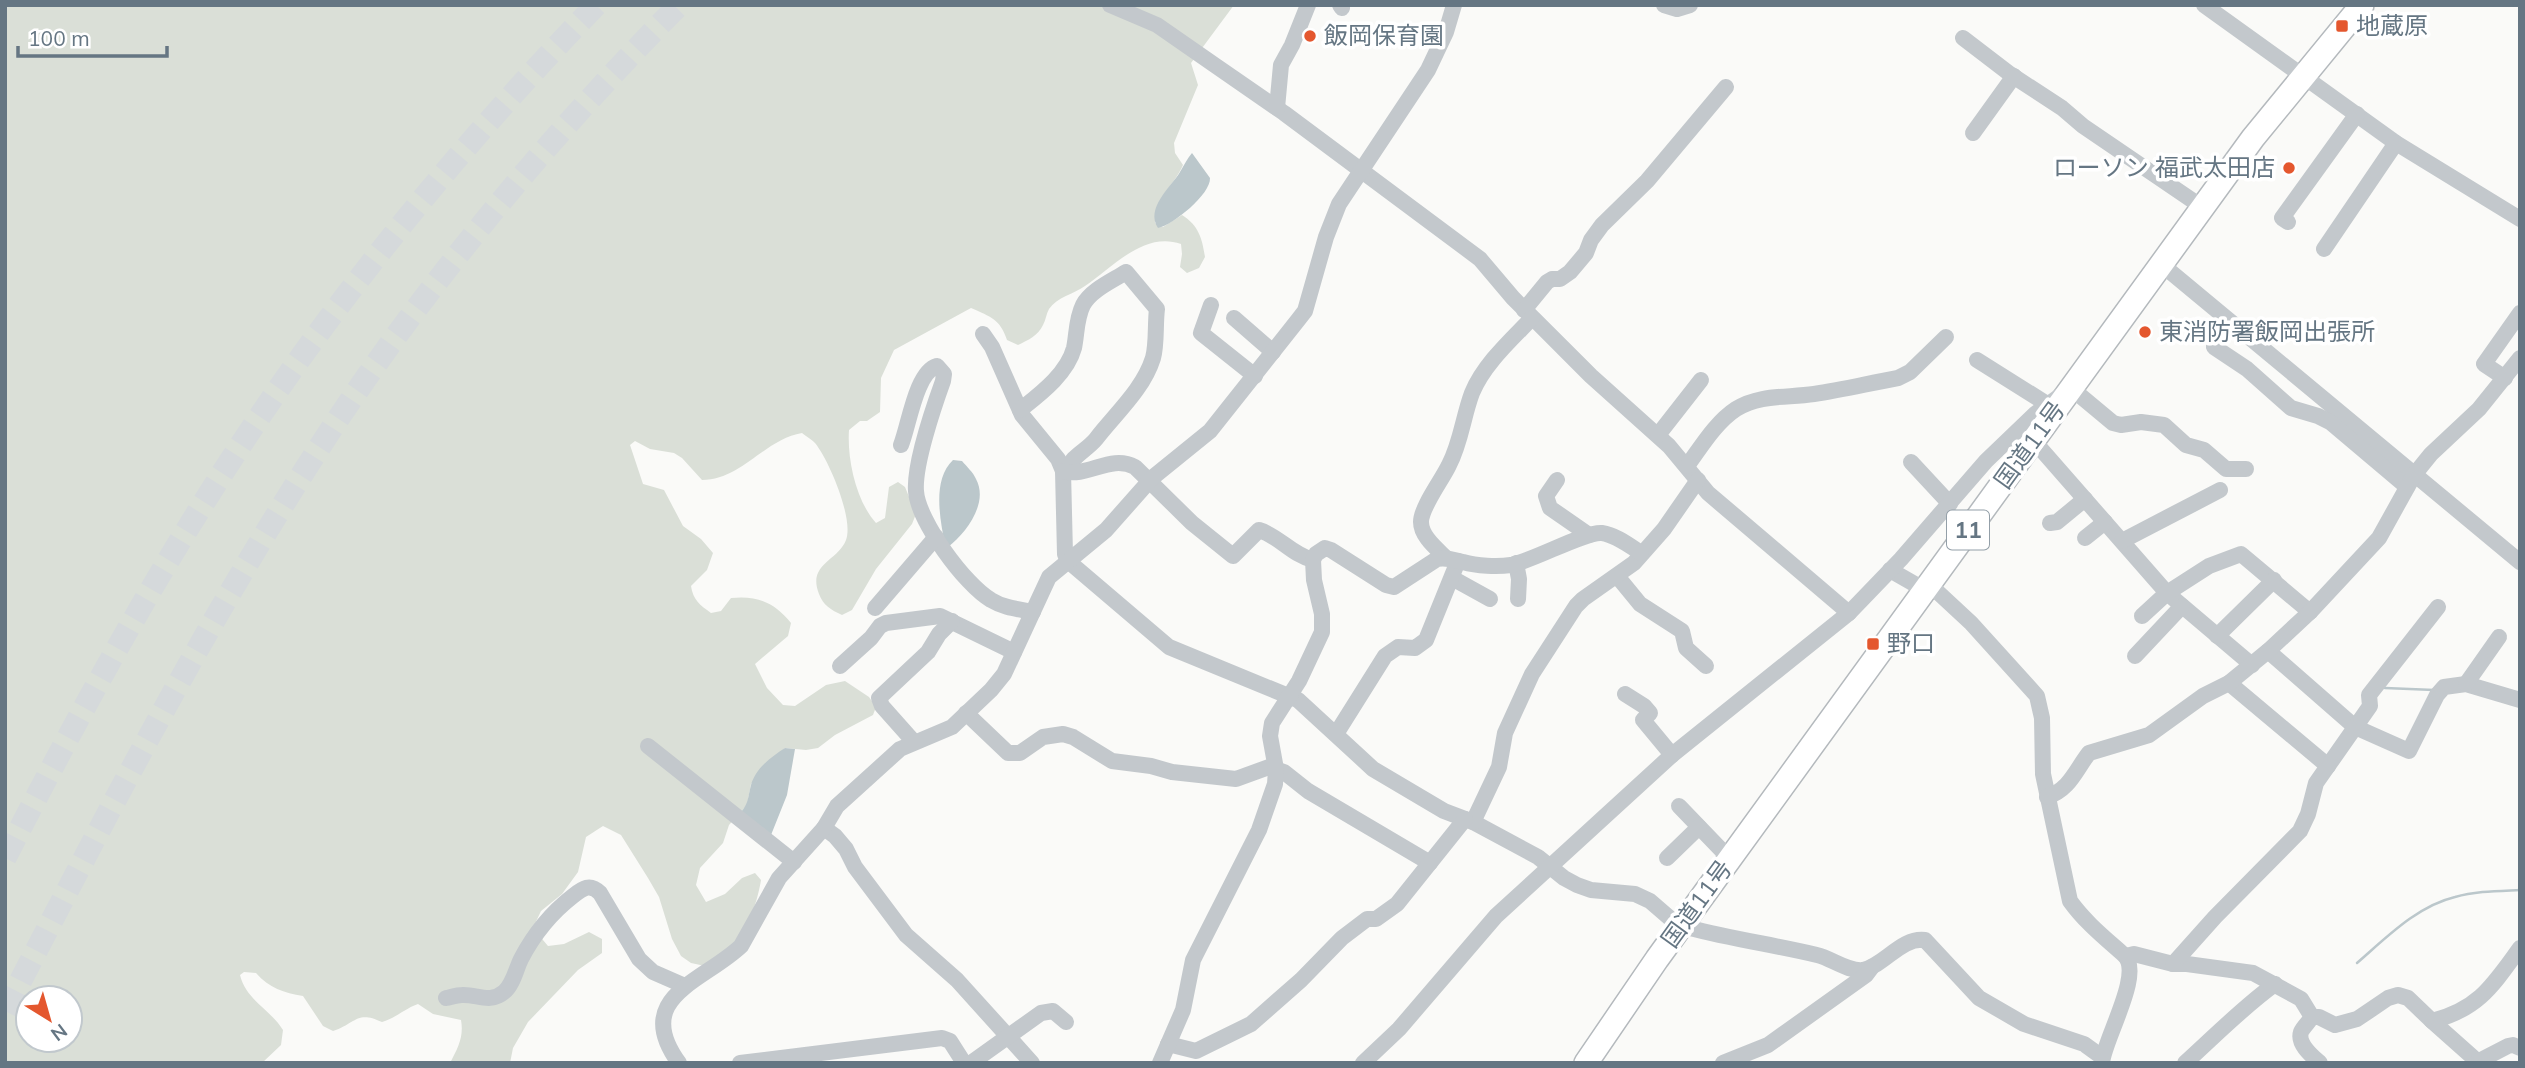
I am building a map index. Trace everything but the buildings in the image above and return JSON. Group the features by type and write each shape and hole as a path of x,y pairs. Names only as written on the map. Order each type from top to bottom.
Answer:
{"highway":[{"name":"国道11号","path":"1586,1063 1682,925 2202,207 2253,138 2362,5"}],"street":[{"path":"1110,5 1157,26 1277,108 1480,260 1528,314 1591,376 1658,435 1708,493 1849,613"},
{"path":"679,1063 663,1035 663,1018 667,1007 685,986 741,946 779,878 824,828 837,806 900,749 952,727 1004,674 1049,578 1106,530 1149,481 1210,431 1305,311 1339,204 1438,52 1454,5"},
{"path":"1664,5 1677,9 1690,5"},
{"path":"2204,5 2396,143 2520,219"},
{"path":"1277,108 1281,65 1306,10 1288,8"},
{"path":"1964,38 2014,76 2063,108 2083,126 2202,207"},
{"path":"1973,132 2014,76"},
{"path":"1336,734 1385,656 1398,647 1415,648 1426,640 1452,578 1452,559 1424,533 1422,515 1450,464 1468,403 1480,377 1528,314 1547,282 1560,279 1570,272 1586,253 1595,233 1647,181 1726,87"},
{"path":"2288,222 2282,218 2357,114"},
{"path":"2325,249 2396,143"},
{"path":"2161,264 2411,481"},
{"path":"1020,410 1054,380 1066,363 1073,349 1083,306 1092,294 1126,272 1157,309 1153,357 1123,410 1102,429 1094,441 1070,460 1065,471 1065,554 1068,561 1169,646 1298,700 1373,769 1444,811 1469,820 1549,865 1577,885 1591,890 1635,894 1650,901 1682,925 1728,938 1821,955 1852,969 1861,970 1873,966 1909,942 1916,939 1925,940 1979,998 2024,1024 2084,1044 2102,1060 2128,983 2130,973 2126,956"},
{"path":"1211,305 1202,333 1255,376"},
{"path":"2505,378 2484,364 2520,313"},
{"path":"1234,318 1273,352"},
{"path":"983,334 992,347 1029,425 1069,474 1114,462 1127,463 1135,467 1192,523 1233,556 1259,530 1267,532 1301,557 1313,560"},
{"path":"1687,466 1723,421 1744,405 1755,400 1783,395 1816,394 1898,379 1910,372 1946,337"},
{"path":"2214,347 2247,369 2291,408 2318,415 2330,422 2520,562"},
{"path":"2047,797 2062,791 2069,784 2089,753 2149,736 2203,696 2229,683 2268,651 2310,612 2379,538 2411,481 2431,454 2479,409 2520,358"},
{"path":"1977,360 2047,404"},
{"path":"901,445 920,383 925,373 937,366 944,374 943,381 926,435 916,493 936,537 950,559 978,591 1005,607 1033,612"},
{"path":"1658,435 1701,380"},
{"path":"1363,1063 1399,1029 1496,916 1672,755 1849,613 1891,570 1986,461 2047,404 2071,388 2113,423 2164,425 2186,445 2204,450 2227,469 2246,469"},
{"path":"2033,440 2167,593 2252,665"},
{"path":"1911,462 1950,504"},
{"path":"1557,480 1546,496 1547,504 1589,535"},
{"path":"1168,1044 1196,1051 1251,1024 1301,980 1342,938 1367,919 1376,919 1397,904 1469,820 1499,768 1505,733 1532,674 1576,606 1583,598 1634,563 1664,529 1698,480"},
{"path":"2122,541 2220,491"},
{"path":"2050,523 2057,522 2085,499"},
{"path":"2085,538 2105,522"},
{"path":"1160,1063 1183,1010 1193,960 1259,830 1275,784 1276,769 1270,748 1272,723 1299,681 1322,632 1322,614 1314,580 1313,560 1316,554 1325,548 1331,550 1386,585 1394,587 1437,559 1452,559 1476,565 1516,563 1537,558 1589,535 1600,533 1641,552"},
{"path":"875,608 936,537"},
{"path":"2143,616 2167,593 2209,566 2241,554 2310,612"},
{"path":"1516,563 1519,579 1518,599"},
{"path":"1891,570 1927,587 1970,623 2037,696 2042,718 2043,774 2047,797 2070,901 2080,914 2115,950 2126,956 2134,954 2173,964 2253,973 2301,999 2312,1017"},
{"path":"1617,576 1640,604 1682,631 1686,648 1706,666"},
{"path":"1452,578 1490,599"},
{"path":"2217,636 2274,580"},
{"path":"2135,656 2182,606"},
{"path":"2173,964 2300,831 2308,814 2316,783 2370,706 2369,695 2438,607"},
{"path":"840,666 886,623 940,616 1014,652"},
{"path":"914,743 882,706 880,698 922,659 952,621"},
{"path":"2466,684 2499,637"},
{"path":"2268,651 2355,727 2409,751 2437,695 2444,687 2466,684 2520,700"},
{"path":"2229,683 2328,766"},
{"path":"1625,694 1650,713 1643,720 1672,755"},
{"path":"966,713 1008,753 1020,753 1043,737 1063,734 1073,737 1112,761 1151,766 1172,772 1236,779 1269,767 1276,769 1326,802 1378,830 1430,863"},
{"path":"648,746 794,862"},
{"path":"1679,806 1730,859"},
{"path":"1667,858 1699,827"},
{"path":"824,828 846,849 855,867 906,935 957,980 1032,1063"},
{"path":"446,998 464,995 480,999 493,998 504,993 535,936 548,918 574,895 589,886 600,893 647,967 685,986"},
{"path":"2431,1021 2460,1011 2484,995 2520,948"},
{"path":"1723,1063 1768,1045 1866,975 1873,966"},
{"path":"2186,1063 2249,1002 2275,984"},
{"path":"2312,1017 2319,1017 2335,1025 2350,1021 2388,998 2398,995 2408,998 2476,1062 2513,1045 2520,1048"},
{"path":"971,1063 1041,1013 1053,1011 1066,1023"},
{"path":"2312,1017 2300,1036 2305,1047 2320,1063"},
{"path":"740,1063 942,1038 950,1041 964,1063"}],"shaded area":[{"path":"5,5 1234,5 1191,63 1198,85 1174,143 1175,153 1183,165 1162,198 1156,213 1155,223 1163,227 1182,215 1196,228 1205,257 1199,268 1187,273 1180,267 1181,244 1154,242 1130,253 1085,286 1056,301 1038,332 1018,345 1007,340 994,320 971,308 894,350 881,378 880,412 867,421 860,421 849,430 850,454 858,492 876,523 885,518 889,487 898,482 905,487 916,514 912,524 876,569 852,610 842,615 831,609 821,598 816,584 820,569 842,547 848,530 833,476 821,451 809,438 802,433 789,437 729,474 702,480 674,453 650,449 635,441 630,445 643,484 664,490 683,526 701,539 713,553 707,570 691,586 698,602 711,613 721,611 731,598 757,599 779,610 791,623 788,636 755,664 767,688 783,705 795,706 826,685 845,681 869,697 876,707 873,715 835,735 818,748 785,748 751,784 747,805 729,825 723,843 700,868 696,885 706,902 725,894 742,878 755,873 761,880 749,921 741,936 729,949 705,966 691,963 681,956 672,939 659,897 648,878 621,835 603,826 586,837 578,872 562,894 541,911 533,928 548,946 564,944 589,932 602,939 602,953 578,970 528,1022 513,1048 510,1063 450,1063 461,1037 461,1020 433,1014 418,1004 382,1022 362,1017 333,1031 323,1026 303,996 277,989 256,973 244,972 240,975 247,991 283,1030 281,1045 262,1063 5,1063"},
{"path":"1192,153 1210,178 1209,185 1190,208 1158,228 1155,220 1157,205"},
{"path":"953,460 962,461 973,474 980,498 974,517 948,547 943,535 939,500 942,478"},
{"path":"785,748 795,749 787,795 771,835 741,812 756,773 769,759"}],"waterway":[{"path":"2385,688 2434,690"},
{"path":"2357,963 2415,915 2441,901 2471,894 2520,890"}],"tunnel":[{"path":"5,858 72,729 144,602 259,417 335,311 406,220 480,132 596,5"},
{"path":"5,1011 162,714 245,568 334,425 412,314 496,207 586,104 679,5"}],"place":[{"name":"地蔵原","path":"2342,26"},
{"name":"飯岡保育園","path":"1310,36"},
{"name":"ローソン 福武太田店","path":"2289,168"},
{"name":"東消防署飯岡出張所","path":"2145,332"},
{"name":"野口","path":"1873,644"}]}
